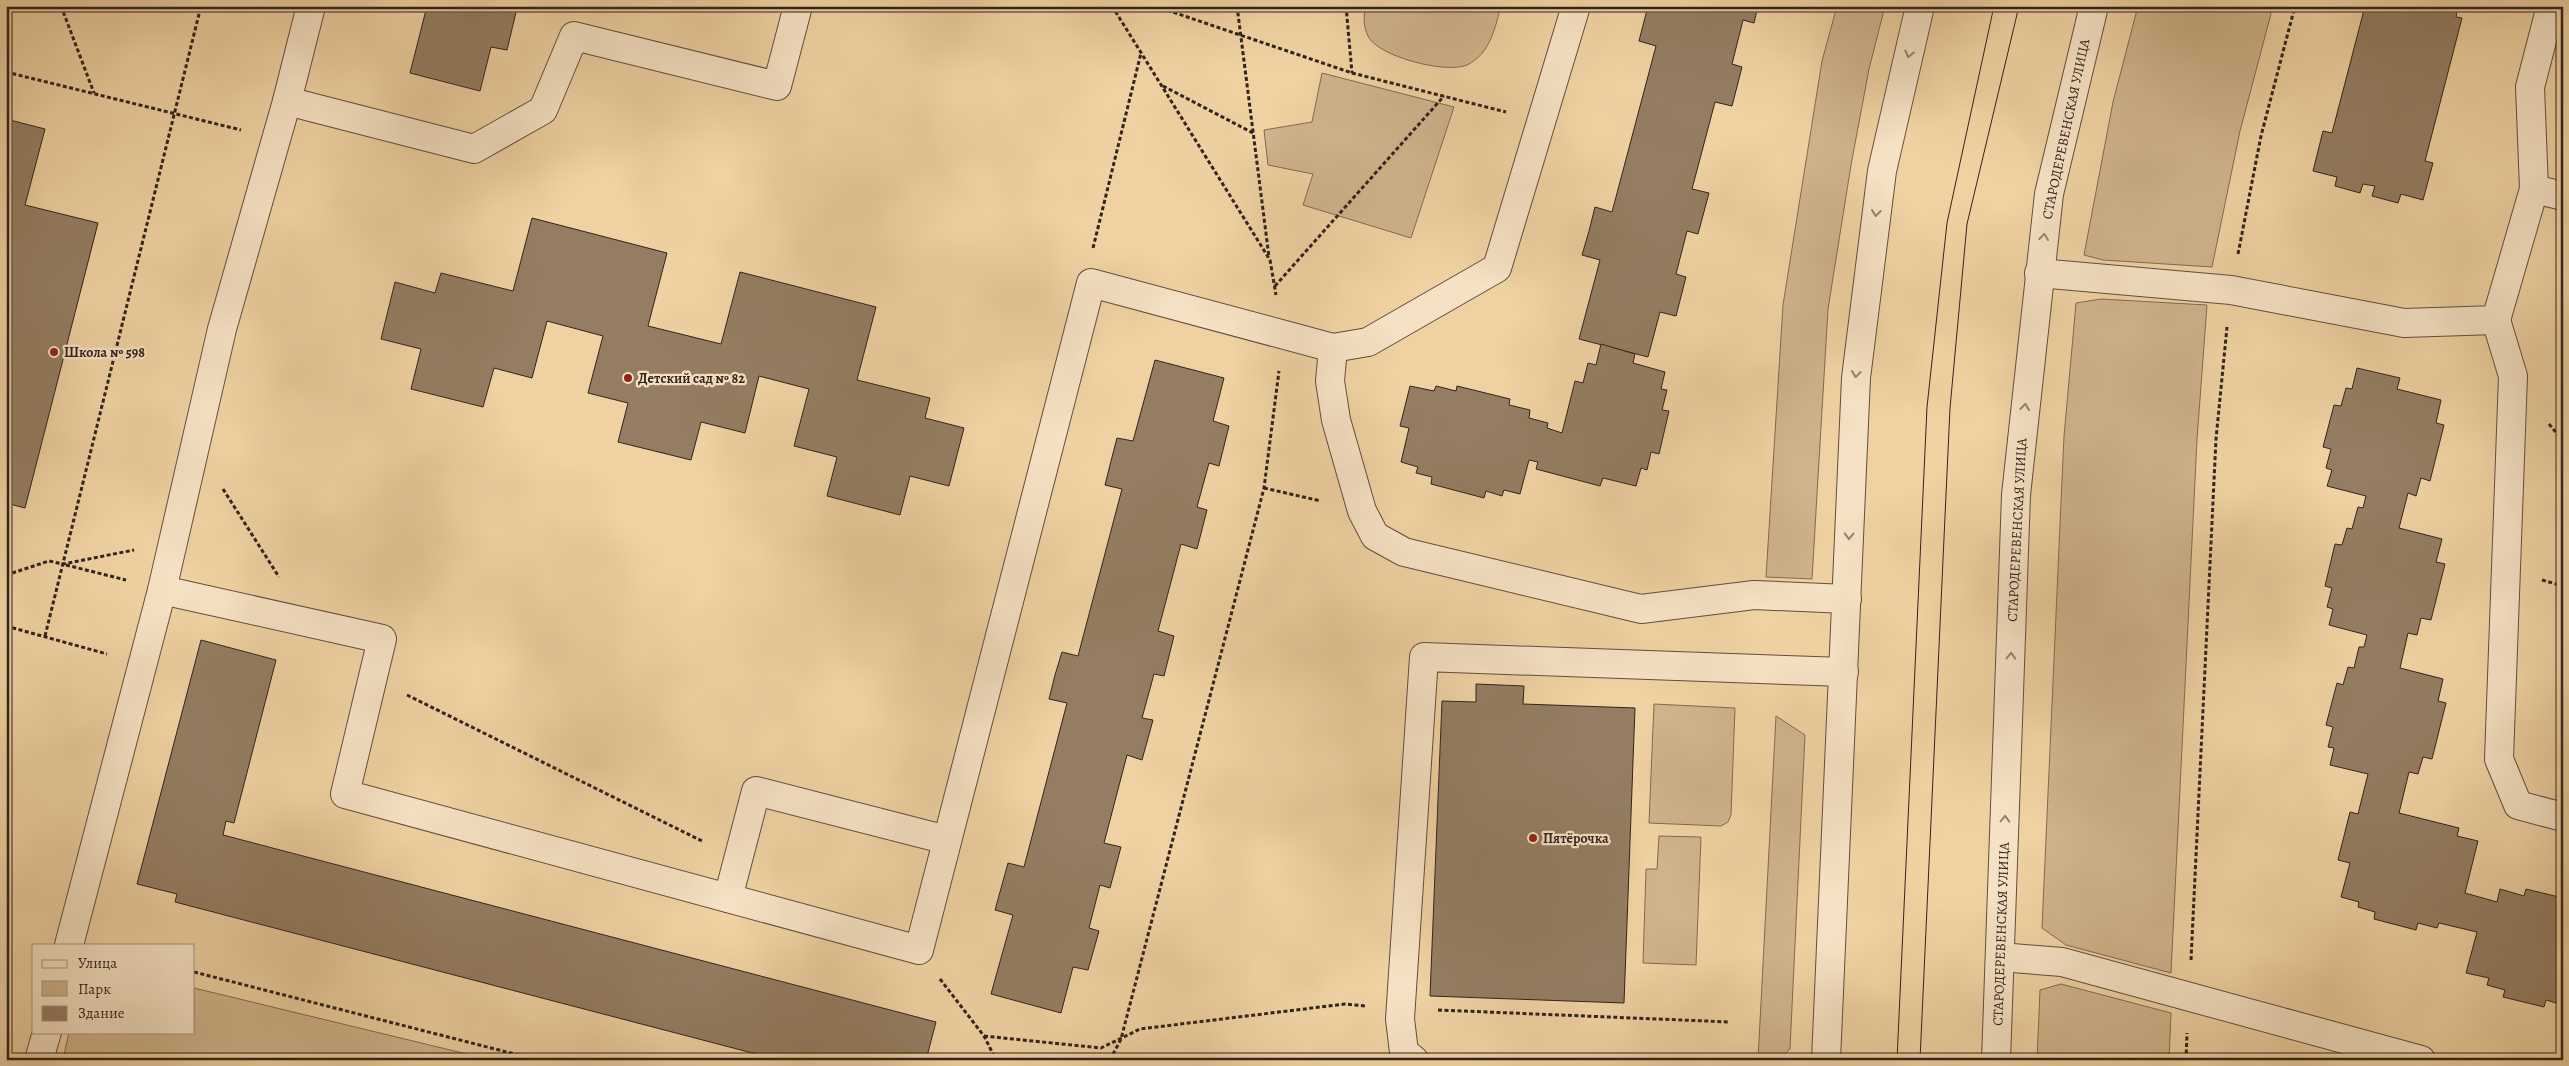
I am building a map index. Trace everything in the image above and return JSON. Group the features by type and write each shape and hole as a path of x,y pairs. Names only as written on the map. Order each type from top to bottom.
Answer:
{"street":[{"path":"69,944 162,590 222,329 287,101 311,6"},
{"path":"287,101 474,150 542,110 574,36 777,86 798,6"},
{"path":"162,590 382,639 345,794 919,950 1091,283 1333,348 1368,342 1497,268 1576,6"},
{"path":"1826,1060 1856,378 1882,171 1920,6"},
{"name":"СТАРОДЕРЕВЕНСКАЯ УЛИЦА","path":"1996,1060 2016,495 2049,194 2094,6"},
{"path":"2551,6 2530,87 2534,189 2496,320 2512,376 2499,759 2518,805 2563,817"},
{"path":"2534,189 2563,196"},
{"path":"2039,273 2231,290 2404,323 2496,320"},
{"path":"1333,348 1330,381 1336,420 1362,511 1375,536 1404,552 1642,609 1754,595 1847,600"},
{"path":"1414,1060 1404,1052 1400,1019 1424,657 1844,672"},
{"path":"728,898 756,792 947,840"},
{"path":"2000,957 2062,962 2421,1060"},
{"path":"40,1060 46,1034"}],"path":[{"path":"61,6 94,94"},
{"path":"45,636 201,6"},
{"path":"1112,6 1270,260"},
{"path":"1155,6 1352,73 1541,121"},
{"path":"1110,1060 1121,1039 1264,488 1283,336 1270,260 1237,6"},
{"path":"1346,6 1352,73"},
{"path":"2186,1060 2216,439 2231,290 2261,136 2294,6"},
{"path":"1091,283 1090,261 1141,53"},
{"path":"6,72 276,138"},
{"path":"1161,86 1253,134"},
{"path":"1274,286 1444,96"},
{"path":"196,446 307,622"},
{"path":"1264,488 1362,511"},
{"path":"64,564 173,543"},
{"path":"6,575 49,561 162,590"},
{"path":"6,626 142,664"},
{"path":"373,678 738,859"},
{"path":"919,950 984,1036 996,1060"},
{"path":"195,972 538,1060"},
{"path":"984,1036 1102,1048 1121,1039"}],"green space":[{"path":"1365,6 1501,6 1490,40 1481,54 1467,65 1444,67 1398,57 1374,44 1365,29"},
{"path":"1837,6 1885,6 1869,69 1851,165 1828,309 1812,579 1766,577 1783,305 1822,61"},
{"path":"2138,6 2273,6 2240,131 2212,267 2103,260 2084,255 2113,102"},
{"path":"1322,73 1454,107 1411,238 1303,205 1313,174 1268,165 1264,130 1312,122"},
{"path":"2101,299 2207,305 2197,439 2171,973 2066,945 2042,928 2064,436 2076,303"},
{"path":"1654,704 1735,708 1731,815 1728,822 1721,826 1649,823"},
{"path":"1776,716 1805,735 1790,1049 1778,1060 1758,1060"},
{"path":"1659,836 1701,837 1696,965 1643,963 1646,869 1657,869"},
{"path":"2061,984 2171,1013 2169,1060 2037,1060 2040,990"},
{"path":"195,988 475,1056 474,1060 63,1060 69,1034 195,1034"}],"building":[{"path":"427,6 517,8 507,50 491,47 480,91 410,73"},
{"path":"1648,6 1758,6 1754,23 1743,20 1732,64 1742,67 1732,106 1715,102 1692,189 1709,193 1698,234 1687,231 1676,274 1686,277 1676,316 1660,312 1648,357 1579,339 1600,260 1582,255 1595,207 1612,212 1656,46 1639,41"},
{"path":"2365,6 2458,6 2456,17 2462,18 2425,161 2433,163 2423,200 2401,194 2398,203 2372,196 2375,186 2363,184 2360,193 2335,186 2337,177 2313,171 2323,131 2332,133"},
{"path":"6,119 45,129 25,205 98,223 25,508 6,503"},
{"path":"532,218 667,253 648,326 721,344 740,272 876,307 857,380 930,398 925,418 964,428 949,486 910,476 900,515 827,496 837,457 794,446 809,389 759,376 745,433 701,422 691,460 618,442 628,403 588,393 603,336 547,321 532,378 494,368 483,407 411,389 421,349 381,339 395,282 435,293 441,273 513,291"},
{"path":"1601,344 1635,354 1633,363 1665,372 1661,389 1667,390 1662,410 1669,411 1659,454 1651,452 1647,470 1641,468 1636,486 1603,478 1600,486 1536,469 1538,462 1529,460 1520,494 1504,490 1502,496 1486,491 1484,498 1431,484 1432,477 1416,473 1418,467 1401,462 1409,428 1400,426 1410,386 1434,391 1436,386 1456,391 1457,386 1510,399 1509,405 1530,410 1529,418 1548,423 1547,428 1562,433 1575,381 1583,383 1588,363 1596,365"},
{"path":"1155,360 1224,378 1213,421 1229,426 1219,466 1209,463 1197,507 1207,510 1197,549 1181,544 1158,631 1174,636 1164,676 1154,674 1142,718 1153,720 1142,760 1127,755 1104,843 1121,847 1110,888 1100,885 1089,928 1099,931 1088,970 1073,967 1061,1013 991,994 1013,915 995,910 1008,863 1024,867 1067,703 1049,699 1055,675 1062,652 1078,656 1122,489 1105,485 1111,461 1117,438 1133,441"},
{"path":"2357,368 2400,378 2397,389 2441,400 2436,423 2444,425 2430,481 2421,478 2416,496 2408,493 2399,528 2442,539 2436,562 2445,564 2431,620 2421,618 2417,635 2408,633 2400,668 2443,679 2438,701 2446,703 2432,759 2423,757 2418,774 2409,772 2399,813 2459,828 2457,836 2478,841 2465,893 2497,902 2500,889 2524,896 2526,889 2563,898 2563,1005 2546,1000 2544,1007 2503,997 2505,990 2487,985 2489,978 2466,973 2477,932 2439,923 2437,928 2418,923 2416,930 2374,919 2375,912 2358,907 2359,902 2341,897 2350,863 2338,860 2350,812 2358,814 2368,774 2330,765 2334,748 2328,747 2333,727 2326,725 2337,683 2343,685 2348,667 2354,668 2359,647 2364,647 2367,635 2329,625 2333,609 2327,607 2332,588 2325,586 2335,544 2342,545 2347,528 2352,529 2358,507 2363,508 2366,496 2327,486 2332,470 2326,468 2331,449 2323,447 2334,405 2341,406 2346,388 2352,389"},
{"path":"201,640 276,660 234,823 226,821 223,835 936,1022 926,1060 779,1060 175,902 177,894 137,884"},
{"name":"Пятёрочка","path":"1476,684 1524,686 1523,704 1635,708 1624,1003 1430,996 1442,701 1476,702"}],"tram line":[{"path":"1897,1060 1927,407 1947,223 1994,6"},
{"path":"1920,1060 1950,408 1967,224 2019,6"}],"place":[{"name":"Школа № 598","path":"54,352"},
{"name":"Детский сад № 82","path":"628,378"},
{"name":"Пятёрочка","path":"1533,838"}]}
